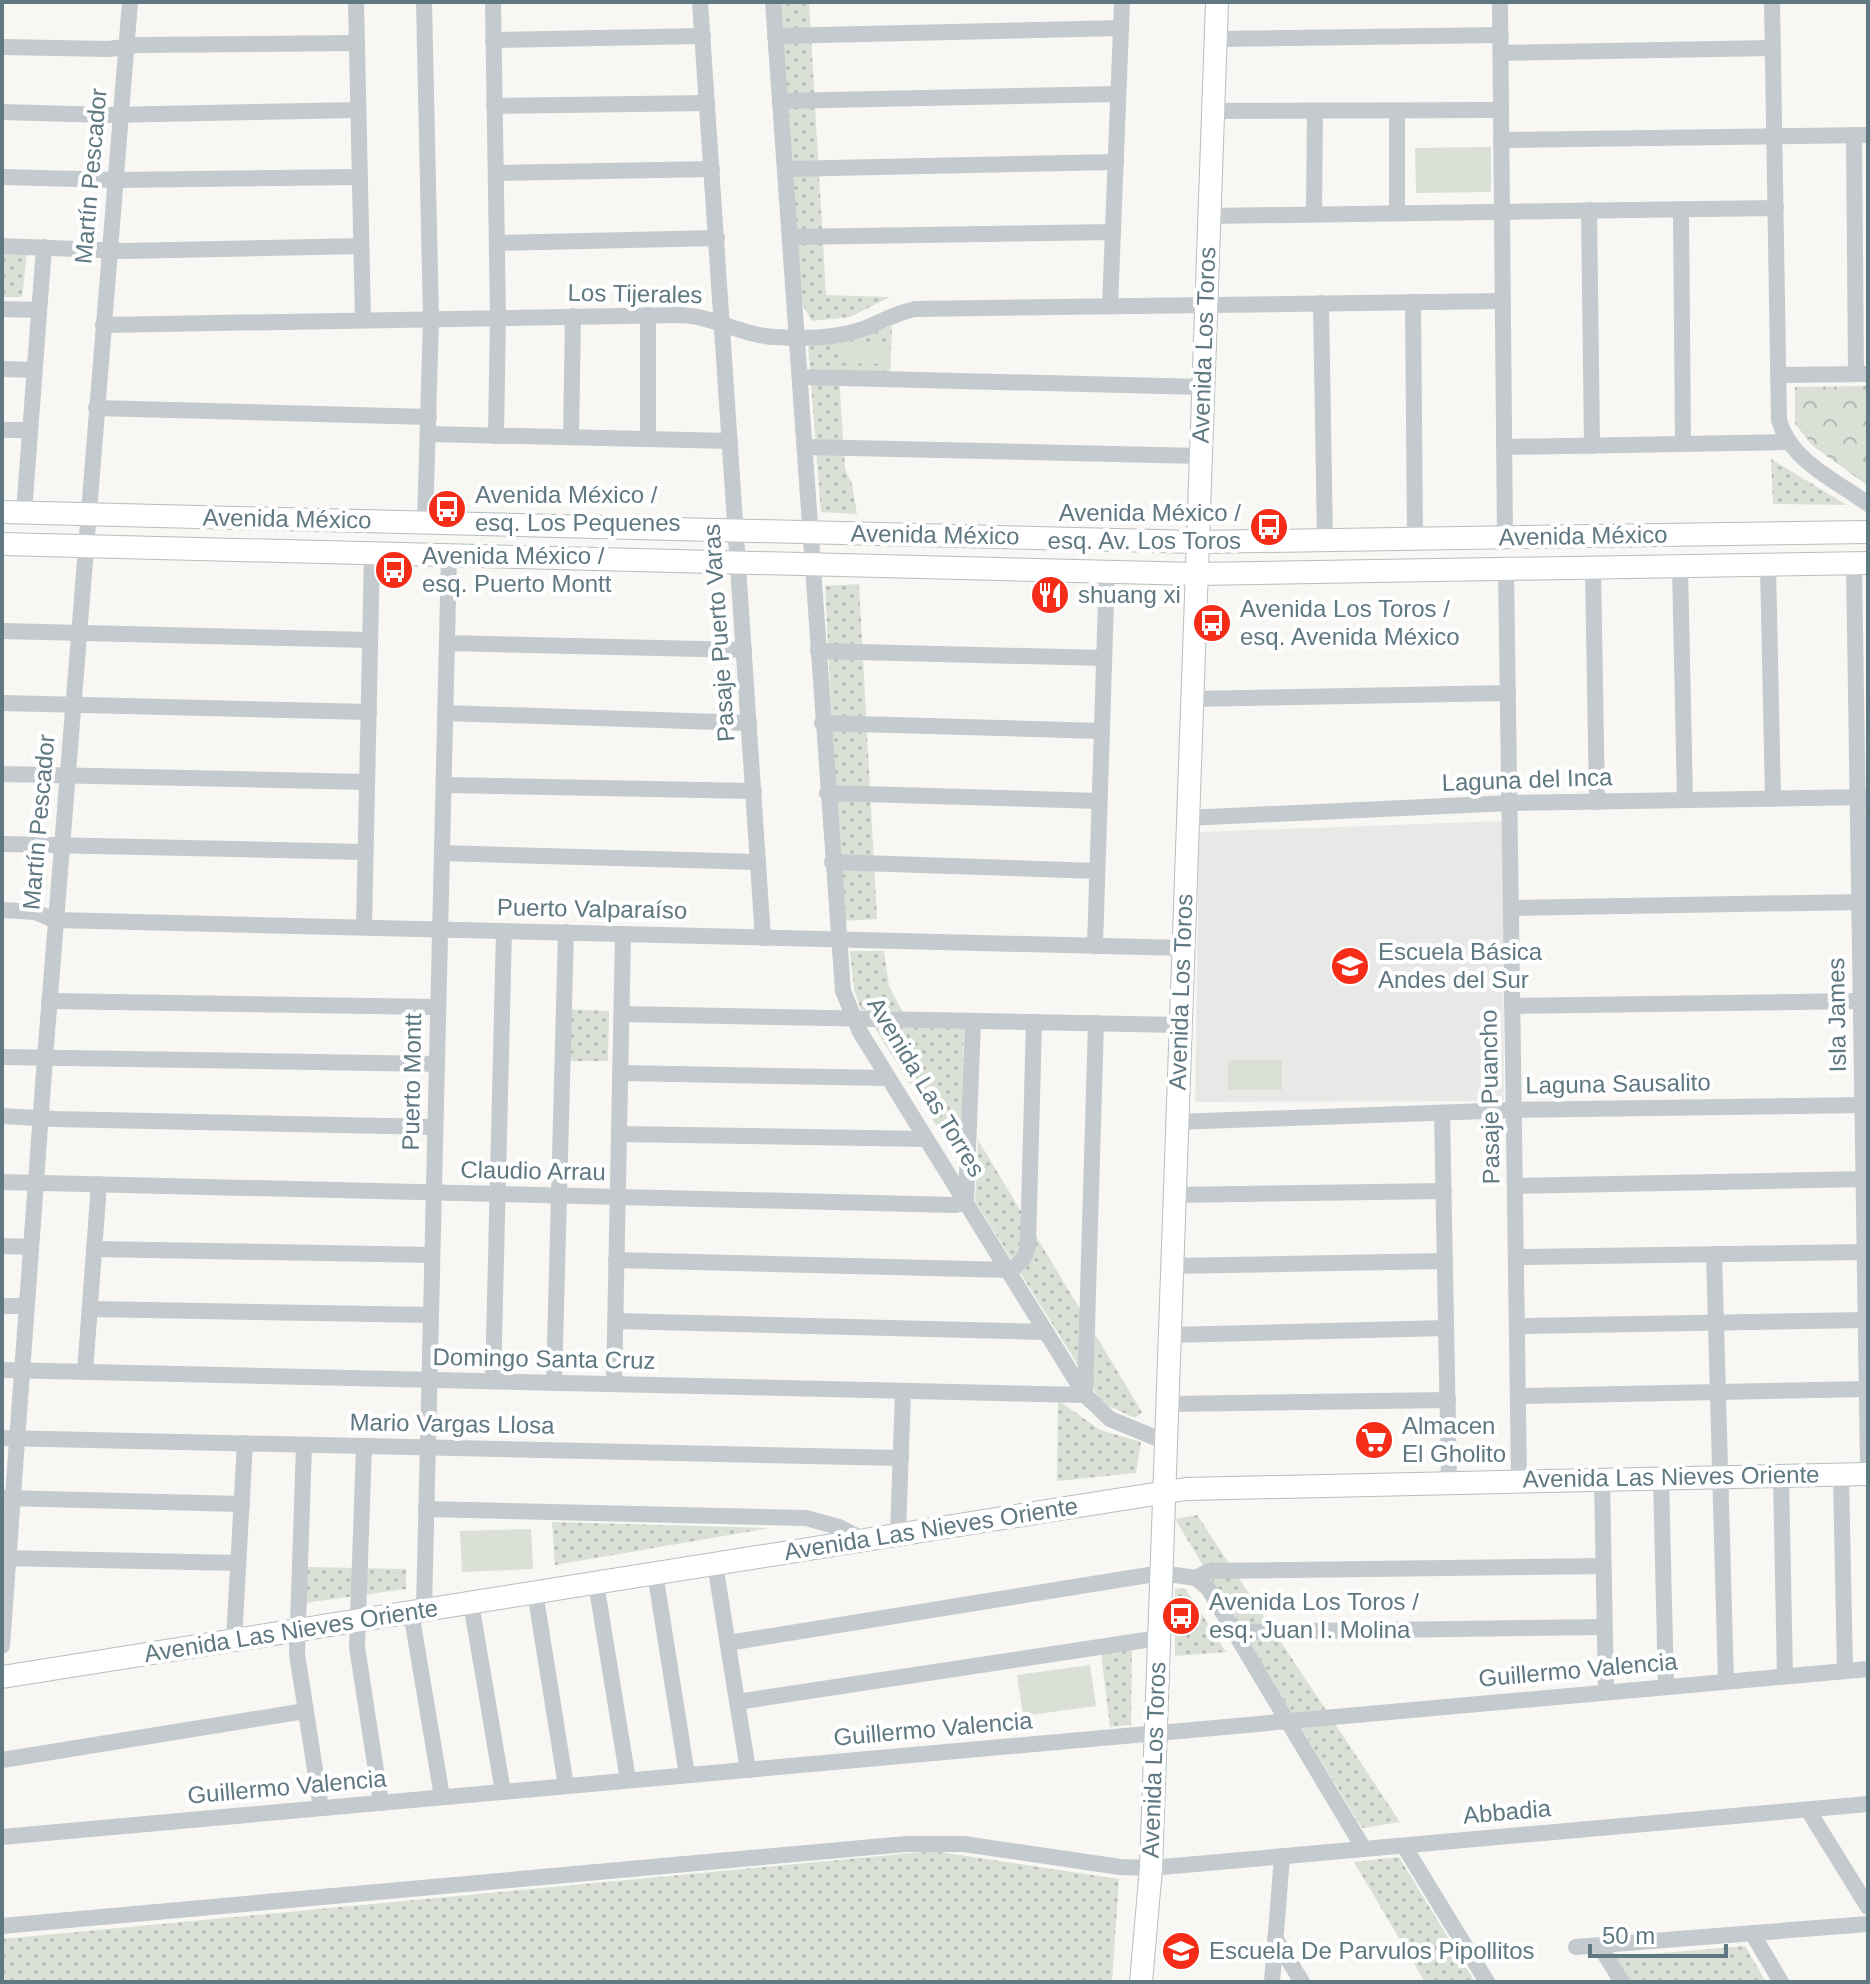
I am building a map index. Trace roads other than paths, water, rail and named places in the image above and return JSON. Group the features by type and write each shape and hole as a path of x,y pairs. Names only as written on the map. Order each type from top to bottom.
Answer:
{"main road":[{"name":"Avenida Los Toros","path":"1141,1982 1151,1868 1217,2"},
{"name":"Avenida México","path":"13,512 1196,542 1868,532"},
{"name":"Avenida México","path":"2,544 1196,574 1861,564"},
{"name":"Avenida Las Nieves Oriente","path":"2,1677 1164,1492 1222,1486 1868,1474"}],"street":[{"name":"Martín Pescador","path":"2,1646 9,1438 22,1370 87,514 130,2"},
{"path":"356,2 363,320"},
{"path":"424,2 431,319 425,523"},
{"path":"493,2 498,317 496,436"},
{"name":"Pasaje Puerto Varas","path":"700,2 763,938"},
{"name":"Avenida Las Torres","path":"773,2 843,991 853,1019 888,1078 1085,1395 1110,1419 1166,1442"},
{"path":"1110,306 1122,2"},
{"path":"1500,2 1505,537"},
{"path":"1772,2 1779,420 1788,442 1803,458 1868,504"},
{"path":"775,36 1121,28"},
{"path":"1216,39 1501,35"},
{"path":"493,40 703,36"},
{"path":"2,47 109,49 126,46 357,43"},
{"path":"1501,53 1773,48"},
{"path":"780,101 1118,94"},
{"path":"494,106 707,103"},
{"path":"2,112 120,114 358,110"},
{"path":"1213,111 1501,110"},
{"path":"1314,214 1315,111"},
{"path":"1397,111 1397,213"},
{"path":"1501,140 1861,135 1862,374 1778,375"},
{"path":"785,169 1116,162"},
{"path":"496,173 712,169"},
{"path":"2,177 115,180 360,177"},
{"path":"1209,216 1776,208"},
{"path":"1681,209 1683,444"},
{"path":"1589,210 1592,446"},
{"path":"790,237 1113,232"},
{"path":"497,243 717,238"},
{"path":"2,246 136,251 361,246"},
{"path":"13,512 30,430 44,247"},
{"name":"Los Tijerales","path":"103,325 691,315 760,336 798,337 849,333 915,309 1502,301"},
{"path":"1413,302 1415,539"},
{"path":"1321,303 1325,540"},
{"path":"2,309 39,310"},
{"path":"648,315 648,439"},
{"path":"571,437 573,316"},
{"path":"2,369 34,370"},
{"path":"801,377 1202,387"},
{"path":"96,408 429,426 496,436 730,441"},
{"path":"2,430 30,430"},
{"path":"1504,447 1788,442"},
{"path":"806,447 1200,456"},
{"path":"364,927 372,553"},
{"name":"Puerto Montt","path":"442,1797 418,1611 426,1509 430,1380 449,555"},
{"name":"Isla James","path":"1861,564 1863,797 1859,902 1865,1105 1868,1466"},
{"path":"1768,565 1773,799"},
{"path":"1680,566 1685,800"},
{"path":"1593,568 1597,802"},
{"name":"Pasaje Puancho","path":"1506,569 1519,1480"},
{"path":"1095,946 1107,571"},
{"path":"2,631 370,640"},
{"path":"447,643 744,650"},
{"path":"818,651 1104,658"},
{"path":"1191,699 1508,693"},
{"path":"2,703 369,712"},
{"path":"445,713 749,723"},
{"path":"822,723 1101,731"},
{"path":"2,774 367,782"},
{"path":"444,785 754,791"},
{"path":"827,793 1099,801"},
{"name":"Laguna del Inca","path":"1187,818 1510,803 1863,797"},
{"path":"2,844 365,852"},
{"path":"442,853 758,862"},
{"path":"832,862 1097,871"},
{"path":"1511,908 1859,902"},
{"name":"Puerto Valparaíso","path":"2,910 35,912 55,920 1183,948"},
{"path":"493,1381 504,931"},
{"path":"554,1383 566,932"},
{"path":"614,1384 623,934"},
{"path":"49,1001 438,1007"},
{"path":"1512,1006 1861,1001"},
{"path":"622,1014 1180,1025"},
{"path":"966,1202 973,1021"},
{"path":"616,1260 1009,1270 1023,1260 1028,1246 1034,1022"},
{"path":"1085,1395 1096,1023"},
{"path":"2,1057 437,1064"},
{"path":"620,1073 888,1078"},
{"name":"Laguna Sausalito","path":"1177,1122 1514,1110 1865,1105"},
{"path":"1442,1113 1449,1481"},
{"path":"2,1116 435,1127"},
{"path":"619,1134 926,1139"},
{"path":"1515,1186 1864,1179"},
{"name":"Claudio Arrau","path":"2,1182 943,1206 966,1202"},
{"path":"85,1372 99,1184"},
{"path":"1174,1195 1444,1191"},
{"path":"2,1246 31,1247"},
{"path":"94,1249 432,1255"},
{"path":"1516,1257 1865,1252"},
{"path":"1714,1254 1726,1681"},
{"path":"1172,1266 1445,1261"},
{"path":"2,1306 26,1306"},
{"path":"90,1309 431,1315"},
{"path":"1517,1326 1866,1320"},
{"path":"615,1321 1046,1332"},
{"path":"1169,1335 1446,1328"},
{"name":"Domingo Santa Cruz","path":"2,1370 1085,1395"},
{"path":"1518,1396 1867,1389"},
{"path":"898,1534 903,1391"},
{"path":"1167,1404 1448,1400"},
{"name":"Mario Vargas Llosa","path":"9,1438 901,1458"},
{"path":"234,1640 245,1443"},
{"path":"304,1445 297,1654 321,1808"},
{"path":"364,1446 357,1647 381,1803"},
{"path":"1841,1475 1845,1671"},
{"path":"1781,1476 1785,1676"},
{"path":"1661,1478 1666,1687"},
{"path":"1602,1479 1606,1692"},
{"path":"7,1498 242,1504"},
{"path":"426,1509 806,1518 839,1527 864,1540"},
{"path":"5,1558 238,1563"},
{"path":"715,1564 748,1770"},
{"path":"1196,1578 1209,1571 1603,1566"},
{"path":"655,1573 687,1775"},
{"path":"728,1643 1161,1573 1196,1578 1208,1588 1364,1849"},
{"path":"596,1583 628,1780"},
{"path":"535,1592 566,1786"},
{"path":"471,1603 503,1792"},
{"path":"1234,1632 1604,1627"},
{"path":"737,1702 1159,1638"},
{"name":"Guillermo Valencia","path":"2,1837 1868,1669"},
{"path":"2,1760 305,1711"},
{"name":"Abbadia","path":"2,1926 916,1843 964,1844 1120,1867 1151,1868 1868,1804"},
{"path":"1808,1810 1868,1907"},
{"path":"1404,1846 1487,1982"},
{"path":"1272,1982 1282,1857"},
{"path":"1576,1947 1868,1924"},
{"path":"1752,1933 1781,1982"},
{"path":"1275,1938 1302,1982"},
{"path":"1599,1945 1622,1982"}],"place":[{"name":"Avenida México / esq. Los Pequenes","path":"447,509"},
{"name":"Avenida México / esq. Av. Los Toros","path":"1269,527"},
{"name":"Avenida México / esq. Puerto Montt","path":"394,570"},
{"name":"shuang xi","path":"1050,595"},
{"name":"Avenida Los Toros / esq. Avenida México","path":"1212,623"},
{"name":"Escuela Básica Andes del Sur","path":"1350,966"},
{"name":"Almacen El Gholito","path":"1374,1440"},
{"name":"Avenida Los Toros / esq. Juan I. Molina","path":"1181,1616"},
{"name":"Escuela De Parvulos Pipollitos","path":"1181,1951"}]}
